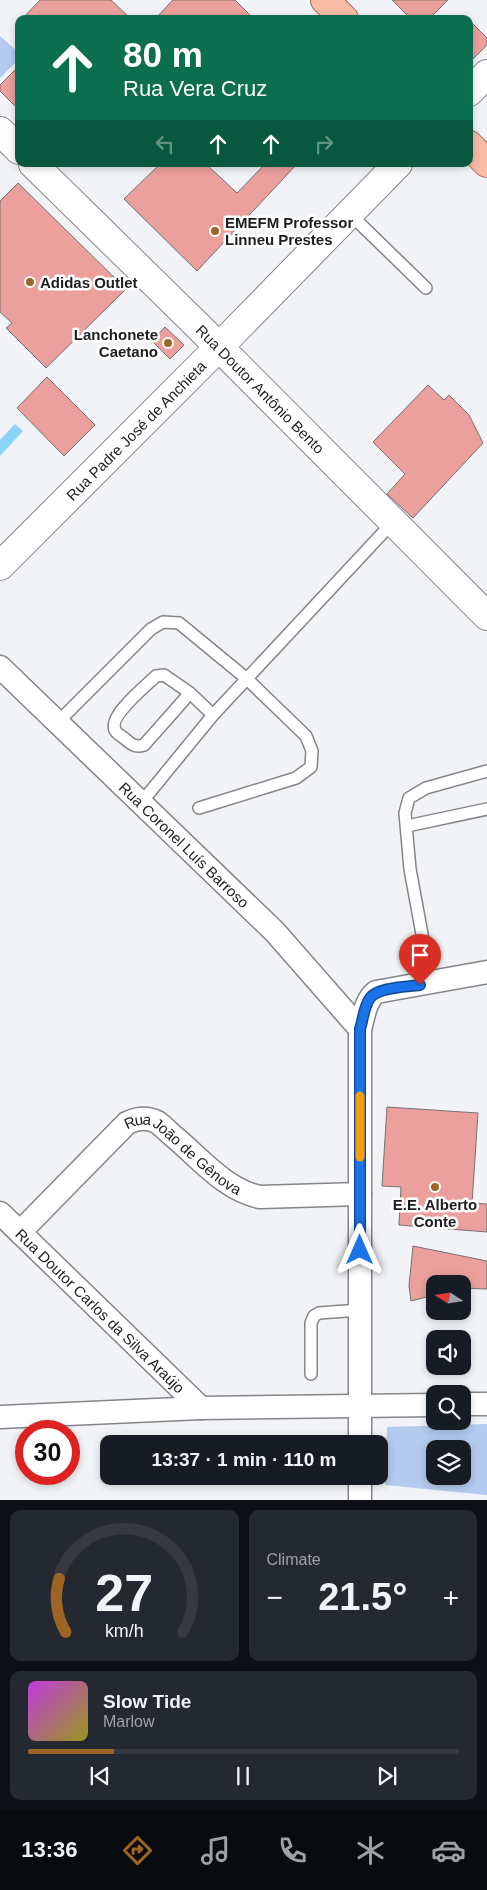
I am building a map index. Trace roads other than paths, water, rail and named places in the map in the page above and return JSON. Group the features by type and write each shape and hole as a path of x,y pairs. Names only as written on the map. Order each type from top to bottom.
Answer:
{"main road":[{"path":"325,0 340,15"},
{"path":"473,149 487,164"}],"street":[{"path":"473,88 487,74"},
{"path":"0,131 15,146"},
{"name":"Rua Doutor Antônio Bento","path":"36,167 219,347 487,616"},
{"name":"Rua Padre José de Anchieta","path":"0,566 219,347 395,167"},
{"name":"Rua Coronel Luís Barroso","path":"0,668 275,932 360,1029"},
{"path":"360,1435 360,1029 367,1003 376,992 487,972"},
{"name":"Rua João de Gênova","path":"20,1232 127,1122 138,1118 157,1122 219,1176 250,1194 260,1196 360,1194"},
{"name":"Rua Doutor Carlos da Silva Araújo","path":"0,1213 201,1408"},
{"path":"471,1404 487,1404"},
{"path":"0,1417 201,1408 426,1405"},
{"path":"360,1485 360,1500"}],"lane":[{"path":"349,213 426,288"},
{"path":"141,803 213,715 393,522"},
{"path":"58,723 151,629 163,622 180,623 247,679 306,736 312,751 311,767 296,778 199,808"},
{"path":"190,693 144,745 137,747 132,745 115,730 114,722 118,713 156,676 164,675 171,678 190,693 213,715"},
{"path":"431,983 410,869 405,813 409,798 426,788 487,771"},
{"path":"407,826 487,809"},
{"path":"311,1374 311,1323 314,1316 319,1313 360,1310"}],"place":[{"name":"EMEFM Professor Linneu Prestes","path":"215,231"},
{"name":"Adidas Outlet","path":"30,282"},
{"name":"Lanchonete Caetano","path":"168,343"},
{"name":"E.E. Alberto Conte","path":"435,1187"}]}
